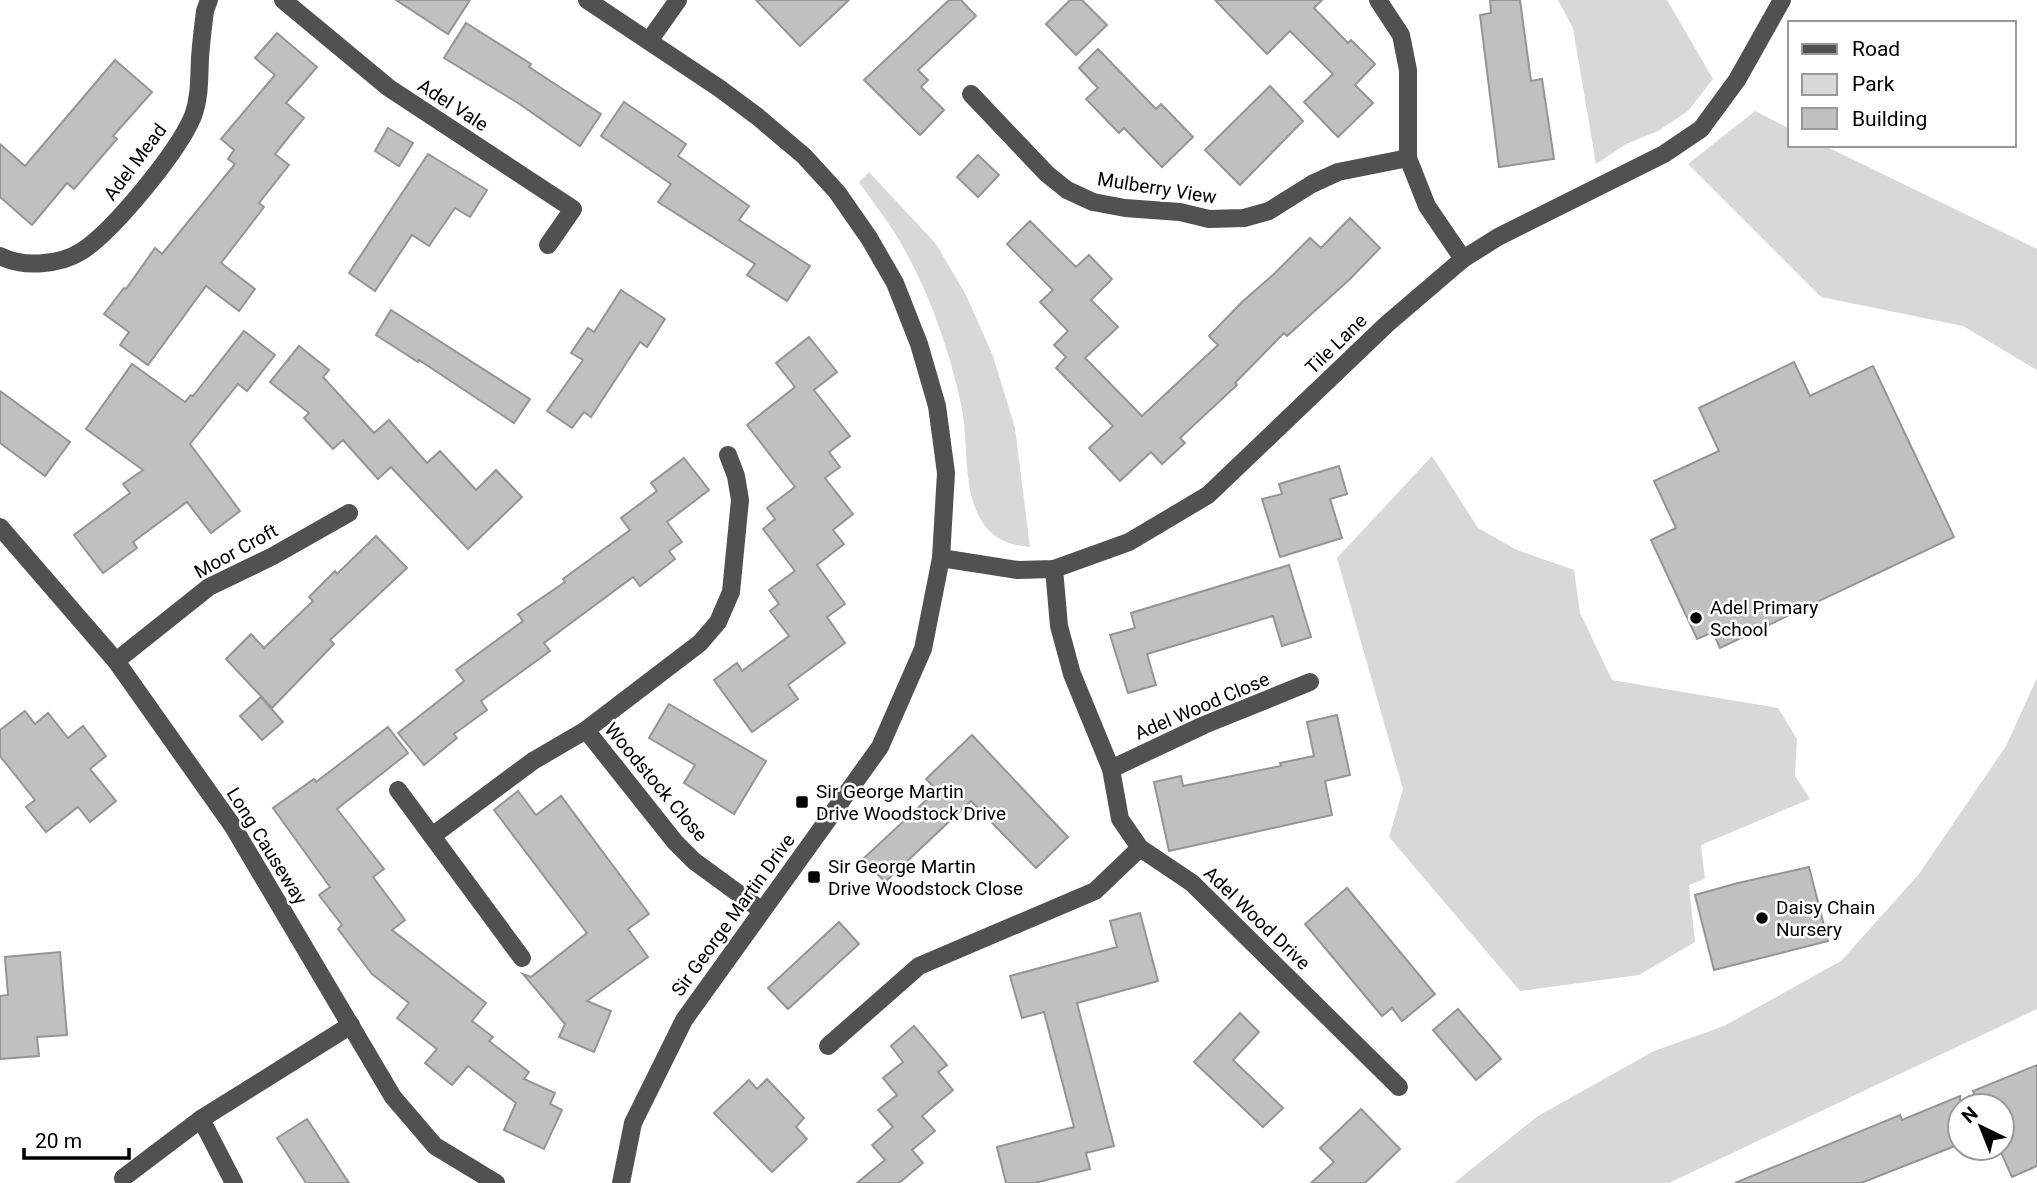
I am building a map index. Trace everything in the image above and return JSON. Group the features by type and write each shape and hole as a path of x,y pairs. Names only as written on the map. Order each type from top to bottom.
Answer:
{"street":[{"name":"Adel Mead","path":"0,256 8,261 49,264 81,251 118,219 174,149 192,116 200,88 205,11 209,0"},
{"name":"Adel Vale","path":"283,0 389,88 573,209 548,245"},
{"name":"Sir George Martin Drive","path":"587,0 749,110 804,156 837,192 869,238 895,283 919,344 937,406 946,473 941,558 923,649 880,747 684,1020 633,1122 621,1183"},
{"path":"649,41 678,0"},
{"path":"1378,0 1401,35 1408,70 1408,158 1427,206 1463,259"},
{"name":"Tile Lane","path":"941,558 1018,570 1054,569 1129,542 1208,495 1387,324 1463,259 1498,236 1664,154 1701,129 1737,80 1782,0"},
{"name":"Mulberry View","path":"971,94 1047,174 1067,190 1093,202 1125,208 1181,212 1209,219 1244,218 1269,211 1312,184 1338,172 1408,158"},
{"name":"Woodstock Close","path":"432,836 533,761 586,730 700,643 718,622 731,592 740,500 736,476 728,455"},
{"name":"Moor Croft","path":"116,661 209,587 273,556 349,513"},
{"name":"Long Causeway","path":"0,527 116,661 232,825 393,1097 435,1146 496,1183"},
{"name":"Adel Wood Drive","path":"1054,569 1059,626 1072,674 1111,769 1120,820 1140,848 1192,883 1399,1087"},
{"name":"Adel Wood Close","path":"1111,769 1205,725 1310,682"},
{"name":"Woodstock Close","path":"586,730 675,842 695,861 761,910"},
{"path":"398,790 522,958"},
{"path":"828,1046 919,966 1095,891 1140,848"},
{"path":"123,1178 201,1119 351,1025"},
{"path":"201,1119 234,1183"}],"green space":[{"path":"1558,0 1667,0 1713,79 1688,111 1658,131 1626,144 1596,164 1573,28"},
{"path":"1755,111 1788,128 1788,147 1827,147 2037,249 2037,370 1963,326 1821,297 1688,164"},
{"path":"869,172 936,244 966,295 993,356 1015,428 1030,547 1008,543 990,532 975,507 968,479 961,404 950,359 916,271 893,230 859,182"},
{"path":"1432,456 1478,528 1517,550 1574,570 1580,613 1612,680 1778,708 1797,739 1795,776 1810,799 1701,845 1705,879 1689,885 1695,942 1639,975 1520,991 1389,837 1403,789 1337,558"},
{"path":"2037,678 2037,1009 1669,1183 1454,1183 1538,1116 1654,1051 1724,1026 1841,961 1919,874 2006,746"}],"building":[{"path":"396,0 470,0 448,34"},
{"path":"756,0 849,0 800,46"},
{"path":"949,0 961,0 976,16 918,70 928,80 921,87 944,110 920,135 864,80"},
{"path":"1070,0 1082,0 1107,25 1076,55 1046,24"},
{"path":"1215,0 1322,0 1314,8 1348,43 1351,40 1375,64 1355,85 1373,103 1338,137 1304,102 1333,74 1290,31 1267,54"},
{"path":"1490,0 1520,0 1531,81 1542,79 1554,159 1499,167 1480,15 1491,13"},
{"path":"466,23 531,64 529,67 601,114 580,146 518,103 444,58"},
{"path":"277,33 317,67 286,103 304,118 275,154 289,165 259,203 264,207 221,263 255,289 239,311 206,286 148,365 120,345 129,332 104,314 124,288 126,289 155,248 162,254 235,164 228,159 234,150 221,139 275,75 255,58"},
{"path":"1098,49 1156,109 1161,104 1193,137 1162,167 1124,128 1119,133 1086,99 1098,88 1079,68"},
{"path":"115,60 152,92 113,136 117,139 74,189 67,183 32,225 0,197 0,144 25,166"},
{"path":"1270,86 1303,121 1240,185 1205,150"},
{"path":"624,102 686,144 678,156 749,206 739,220 810,266 787,301 747,275 755,264 658,202 671,184 601,136"},
{"path":"388,128 413,143 399,166 375,151"},
{"path":"428,154 487,190 470,217 455,208 429,246 412,235 375,291 349,273"},
{"path":"978,155 999,175 978,197 957,177"},
{"path":"1350,218 1380,248 1287,336 1284,333 1235,383 1237,385 1180,438 1185,443 1162,464 1151,452 1120,481 1089,448 1113,426 1056,368 1066,357 1054,345 1068,331 1040,302 1053,290 1007,244 1030,221 1076,267 1089,255 1112,279 1091,300 1118,327 1085,358 1142,416 1218,345 1209,336 1242,302 1310,238 1321,248"},
{"path":"621,290 665,319 647,347 640,342 591,417 584,412 572,428 547,411 583,360 571,353 588,328 594,332"},
{"path":"391,310 530,399 514,423 376,335"},
{"path":"244,331 275,355 247,391 238,384 190,444 240,511 211,533 187,502 133,542 137,548 103,573 74,535 130,493 123,484 143,470 86,429 132,364 185,402 193,396"},
{"path":"809,337 837,372 814,390 850,436 829,452 840,467 825,478 853,514 833,530 844,544 817,565 845,604 827,617 845,643 788,685 798,699 752,732 714,680 737,663 742,671 789,636 770,611 779,604 769,590 795,571 763,529 775,519 767,508 795,487 747,425 795,387 776,363"},
{"path":"299,346 329,370 323,377 374,433 389,420 427,463 440,451 476,490 496,470 522,497 468,549 391,467 378,479 343,440 333,449 304,418 309,413 270,382"},
{"path":"1794,362 1810,396 1873,366 1954,537 1720,648 1713,632 1697,639 1651,540 1676,528 1654,481 1719,451 1699,408"},
{"path":"0,391 70,442 45,476 0,443"},
{"path":"684,458 709,490 667,522 682,542 669,551 675,559 640,586 633,577 544,643 550,651 481,701 487,710 454,734 457,738 424,765 398,733 464,681 456,670 523,621 518,614 565,582 563,579 630,530 621,518 657,491 651,483"},
{"path":"1339,466 1347,494 1330,499 1342,538 1280,557 1262,499 1282,494 1279,484"},
{"path":"376,536 407,568 330,640 334,644 272,708 226,659 251,634 264,648 313,601 309,597 335,571 337,574"},
{"path":"1289,565 1311,637 1282,646 1273,616 1147,654 1156,685 1128,693 1110,635 1135,628 1131,613"},
{"path":"261,697 283,722 262,740 240,716"},
{"path":"669,704 766,761 734,814 684,783 695,765 649,738"},
{"path":"25,711 35,724 48,713 68,738 83,726 106,756 90,769 116,801 90,822 78,807 46,832 26,807 35,800 0,756 0,730"},
{"path":"1337,715 1350,775 1325,781 1332,815 1169,851 1154,782 1181,776 1183,786 1281,766 1280,763 1314,756 1307,722"},
{"path":"388,727 408,753 337,809 384,869 373,877 405,920 392,930 486,1003 472,1021 493,1037 489,1041 529,1072 524,1079 555,1093 550,1104 562,1110 544,1149 504,1130 516,1103 468,1066 452,1085 425,1063 437,1049 397,1018 409,1003 372,974 338,929 342,925 319,895 330,887 273,808 314,779 316,782"},
{"path":"972,735 1068,837 1036,868 971,801 885,882 863,859 937,790 926,779"},
{"path":"518,791 536,815 561,796 649,914 628,929 648,957 587,1001 611,1011 594,1052 559,1037 565,1024 523,974 531,977 587,933 494,810"},
{"name":"Daisy Chain Nursery","path":"1809,867 1828,941 1714,970 1695,895"},
{"path":"1347,888 1435,994 1402,1021 1392,1008 1382,1016 1305,924"},
{"path":"1140,913 1158,981 1077,1003 1114,1146 1086,1153 1090,1169 1035,1183 1006,1183 997,1147 1074,1127 1044,1012 1022,1018 1010,976 1117,947 1110,921"},
{"path":"839,922 859,944 788,1009 768,988"},
{"path":"60,952 67,1035 37,1037 39,1056 0,1059 0,996 8,995 5,957"},
{"path":"1458,1009 1501,1059 1476,1080 1433,1030"},
{"path":"1240,1013 1259,1032 1233,1060 1283,1108 1263,1127 1194,1062"},
{"path":"914,1026 947,1065 938,1072 953,1090 922,1116 935,1131 912,1150 923,1163 899,1183 857,1183 885,1160 872,1145 893,1127 878,1110 897,1095 883,1078 903,1062 891,1046"},
{"path":"2037,1065 2037,1166 2012,1177 2005,1162 2016,1162 2016,1092 1973,1091"},
{"path":"767,1079 804,1118 796,1127 807,1139 772,1172 714,1113 749,1080 757,1089"},
{"path":"1946,1102 1946,1150 1861,1183 1735,1183 1900,1115 1902,1120"},
{"path":"1361,1109 1400,1149 1365,1183 1311,1183 1334,1162 1320,1148"},
{"path":"307,1119 349,1183 306,1183 277,1138"}],"place":[{"name":"Adel Primary School","path":"1696,618"},
{"name":"Sir George Martin Drive Woodstock Drive","path":"802,802"},
{"name":"Sir George Martin Drive Woodstock Close","path":"814,877"},
{"name":"Daisy Chain Nursery","path":"1762,918"}]}
